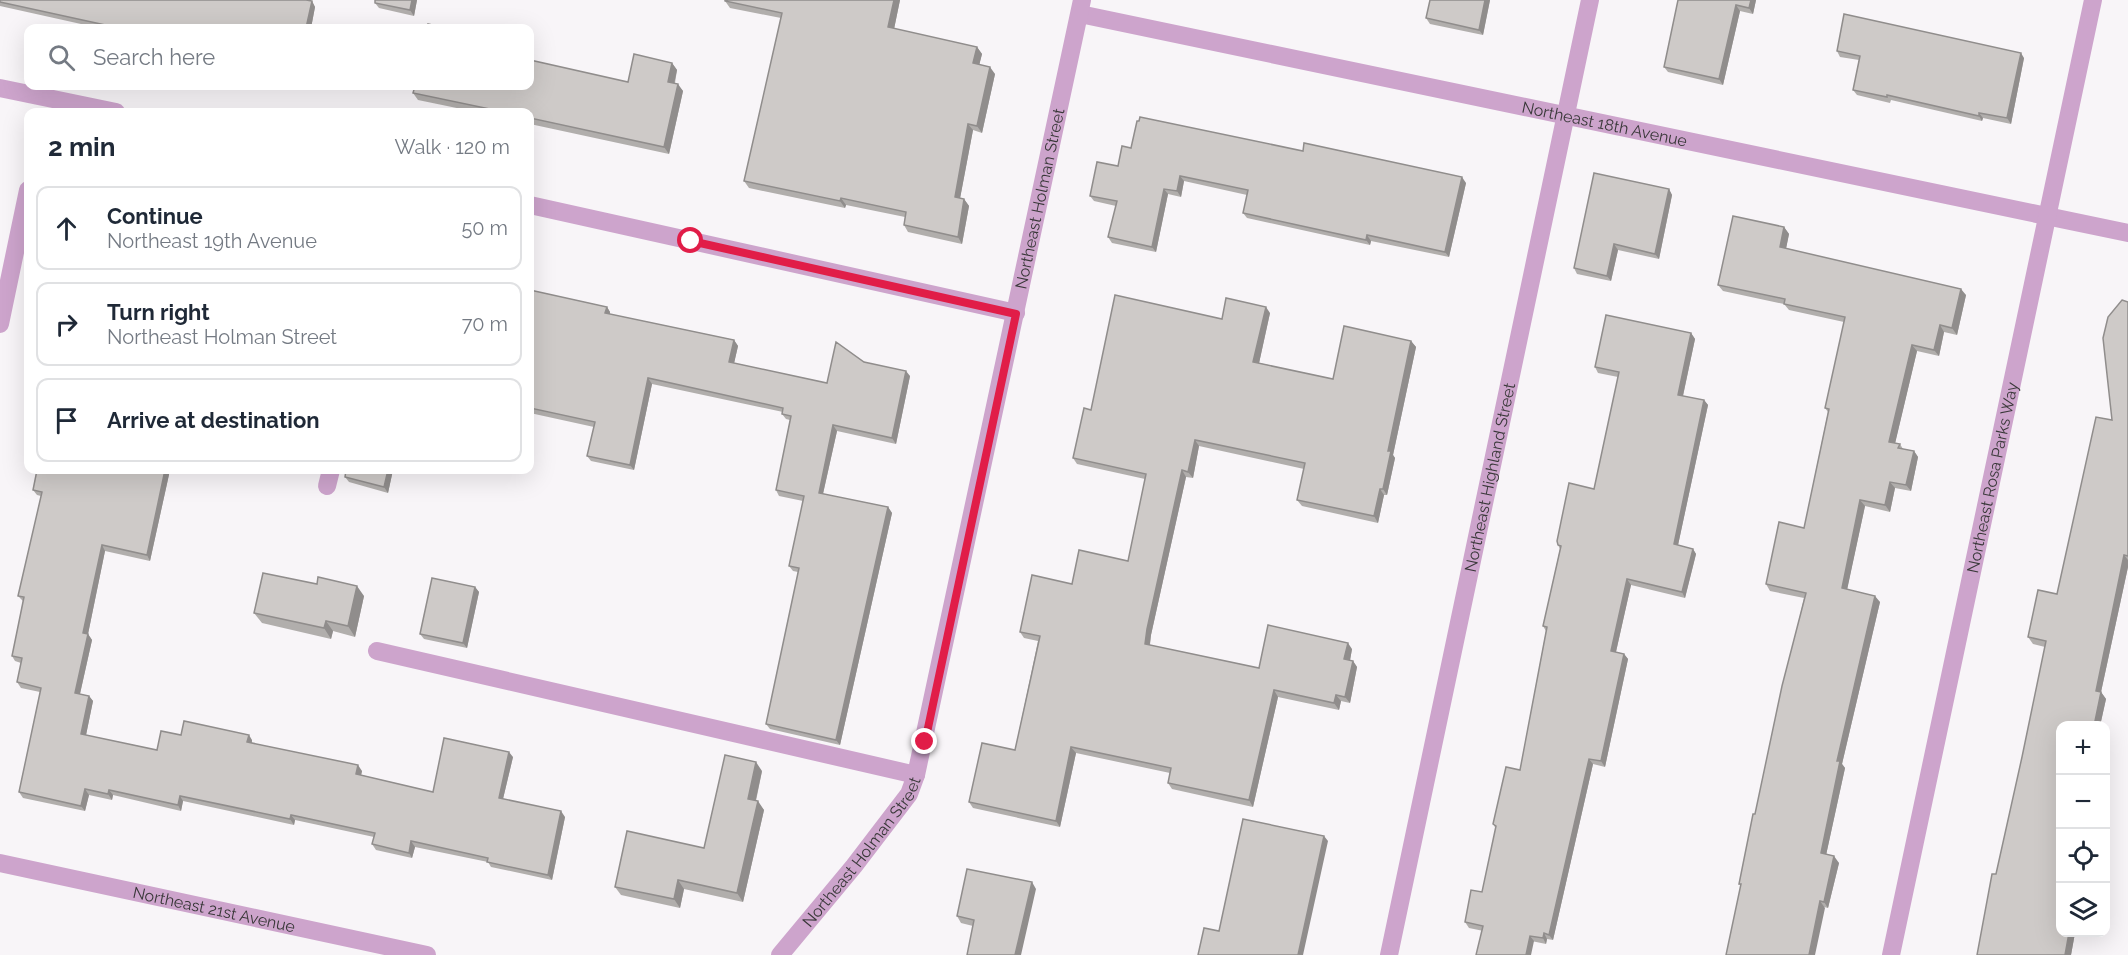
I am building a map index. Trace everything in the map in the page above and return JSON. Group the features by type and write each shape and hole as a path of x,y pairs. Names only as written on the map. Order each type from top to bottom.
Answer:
{"street":[{"name":"Northeast Highland Street","path":"1389,955 1590,0"},
{"name":"Northeast Rosa Parks Way","path":"1891,955 2092,0"},
{"name":"Northeast 18th Avenue","path":"1081,7 1566,115 2128,233"},
{"name":"Northeast Holman Street","path":"780,955 854,866 909,794 916,775 1081,7"},
{"path":"0,87 47,105 77,108"},
{"path":"534,206 1016,314"},
{"path":"0,324 24,209"},
{"path":"377,651 916,775"},
{"name":"Northeast 21st Avenue","path":"0,863 427,955"}],"building":[{"path":"0,0 312,1 307,24 101,24 0,2"},
{"path":"375,0 412,0 410,10 375,3"},
{"path":"725,0 894,0 888,27 977,47 973,63 990,67 977,126 968,124 955,197 964,199 958,237 904,225 906,212 744,181 782,13"},
{"path":"1430,0 1485,0 1479,30 1426,18"},
{"path":"1678,0 1751,0 1749,8 1736,5 1719,79 1664,67"},
{"path":"1844,14 2021,53 2007,118 1979,113 1979,116 1887,95 1887,97 1853,90 1860,56 1837,51"},
{"path":"634,54 672,63 668,82 678,84 664,147 534,119 534,108 485,108 413,93 414,90 534,90 534,61 628,82"},
{"path":"1140,117 1303,151 1304,143 1462,177 1445,252 1367,235 1366,240 1243,213 1248,190 1180,176 1177,191 1164,189 1152,247 1108,237 1117,201 1090,196 1097,162 1118,166 1122,146 1131,148"},
{"path":"1594,173 1669,189 1655,254 1614,244 1607,276 1574,268"},
{"path":"1733,216 1784,227 1780,247 1961,289 1952,328 1940,325 1934,350 1912,345 1889,442 1900,444 1898,448 1914,451 1906,485 1890,482 1885,505 1860,500 1842,588 1875,596 1837,761 1840,761 1821,853 1834,856 1824,902 1820,901 1809,955 1726,955 1753,814 1755,814 1782,686 1806,593 1766,584 1779,522 1804,528 1829,409 1825,408 1845,317 1784,304 1785,299 1718,285"},
{"path":"534,291 607,307 605,313 734,340 729,362 827,383 836,342 864,362 906,371 892,438 833,425 819,493 888,507 836,740 766,724 799,568 789,566 804,496 776,490 791,416 782,414 783,408 648,378 630,465 587,456 595,422 534,409"},
{"path":"1115,295 1222,319 1226,298 1266,307 1253,362 1333,379 1344,326 1411,341 1388,451 1391,451 1383,489 1380,489 1374,516 1297,500 1305,463 1195,440 1188,472 1182,470 1147,629 1145,644 1259,668 1268,625 1348,643 1344,659 1353,661 1345,697 1336,695 1334,703 1274,690 1249,800 1168,783 1171,768 1071,747 1056,821 969,802 982,743 1015,750 1040,636 1020,632 1032,575 1072,584 1079,550 1128,561 1146,474 1073,458 1084,408 1091,410"},
{"path":"2122,300 2128,302 2128,556 2124,555 2096,691 2101,692 2095,721 2056,721 2056,937 2068,937 2065,955 1977,955 1992,874 1996,874 2046,641 2028,637 2038,590 2057,594 2096,417 2112,420 2103,338 2108,317"},
{"path":"1606,315 1691,333 1678,395 1704,400 1674,544 1693,549 1682,592 1627,579 1611,651 1624,654 1601,761 1589,759 1549,935 1544,933 1543,938 1530,936 1526,955 1476,955 1483,926 1465,922 1471,890 1482,892 1496,826 1493,824 1506,767 1520,770 1547,627 1543,626 1561,546 1557,541 1569,483 1594,489 1619,372 1595,367"},
{"path":"36,474 164,474 147,555 102,545 83,633 88,634 75,693 89,696 81,734 157,750 161,731 181,735 184,721 249,735 247,742 358,765 356,774 433,792 444,738 509,752 499,798 561,811 548,875 487,862 488,858 411,841 409,853 372,844 375,833 291,815 290,819 180,796 178,805 109,790 108,794 85,789 81,806 19,792 41,688 17,682 22,658 12,656 24,597 18,596 42,492 33,490"},
{"path":"345,474 387,474 384,487 345,477"},
{"path":"263,573 317,584 318,577 357,586 348,626 326,621 324,628 254,613"},
{"path":"432,578 475,587 463,643 420,634"},
{"path":"725,755 756,762 748,799 758,801 737,893 678,880 674,899 615,887 627,831 704,848"},
{"path":"1243,819 1324,836 1298,955 1198,955 1204,928 1219,931"},
{"path":"967,869 1032,882 1015,955 967,955 974,920 957,916"}],"route":[{"path":"691,241 1016,314 925,742"}]}
